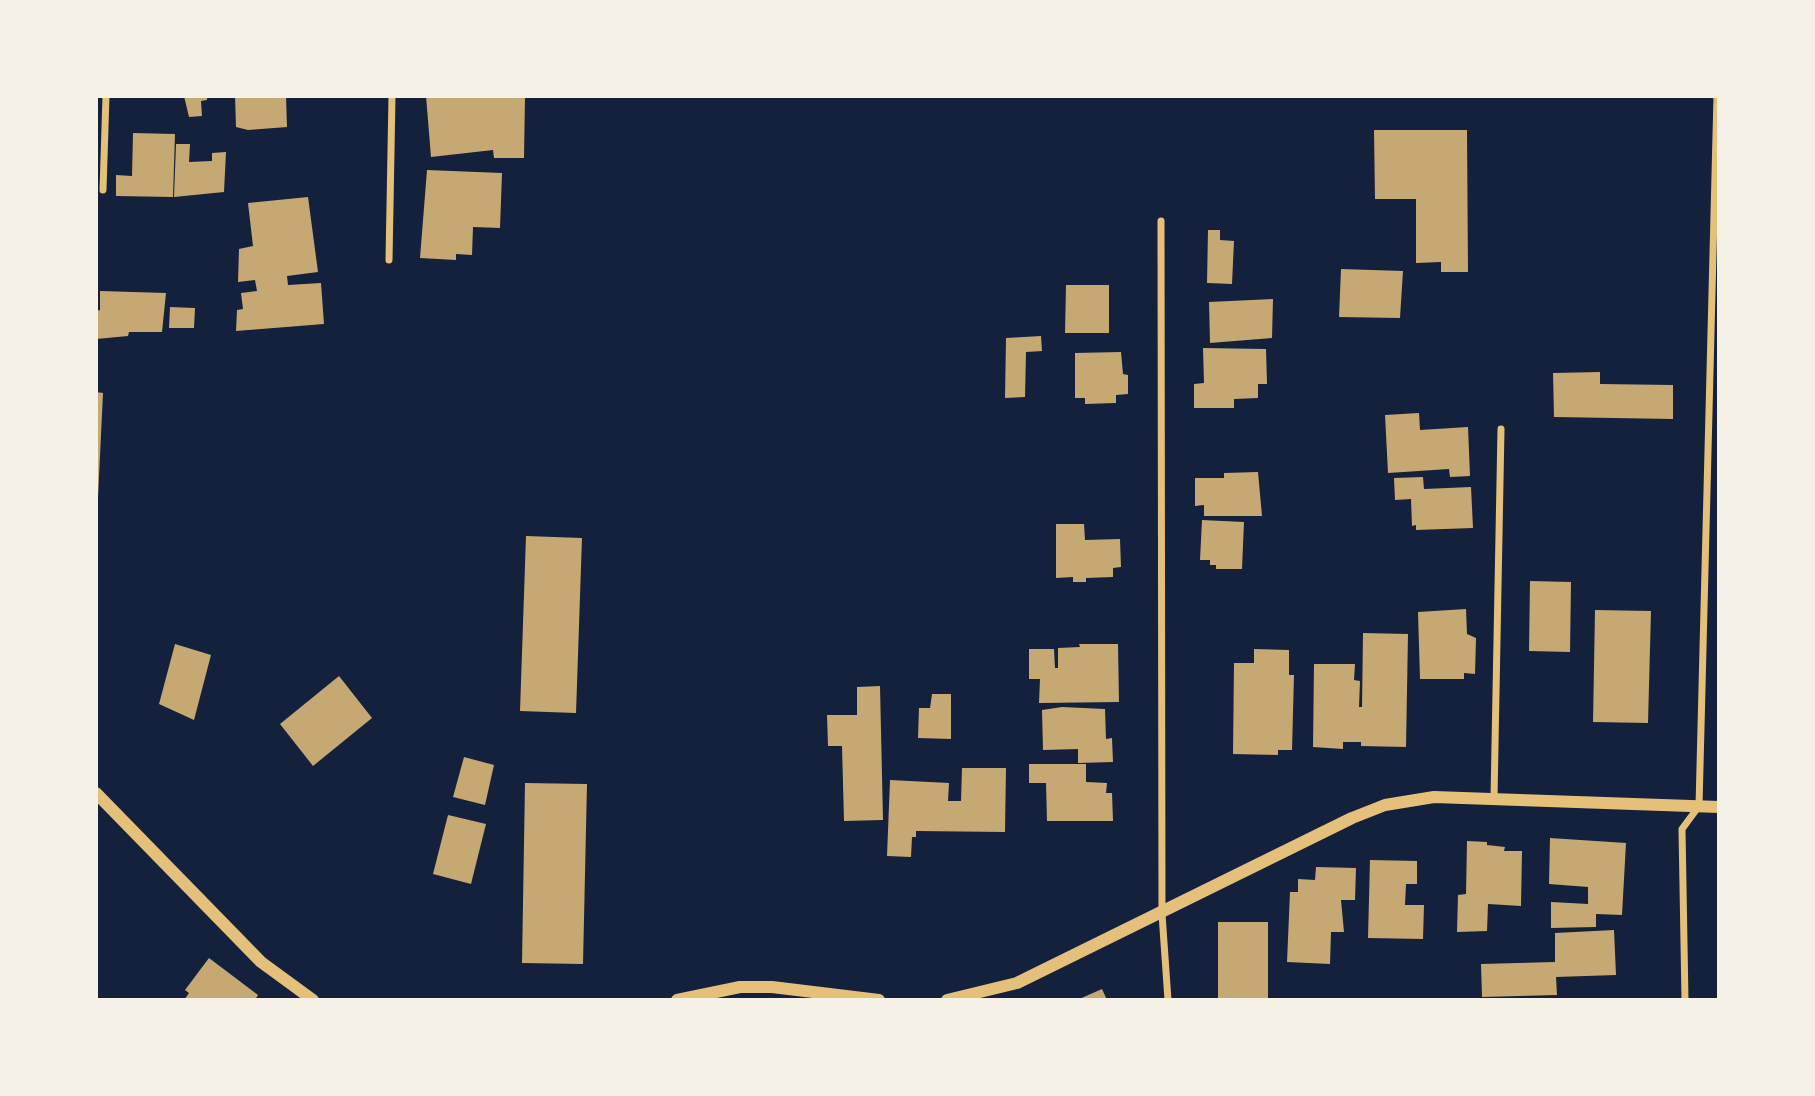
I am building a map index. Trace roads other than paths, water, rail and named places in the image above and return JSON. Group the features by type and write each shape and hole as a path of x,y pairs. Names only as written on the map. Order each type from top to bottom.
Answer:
{"street":[{"path":"103,190 106,96"},
{"path":"389,260 392,96"},
{"path":"1685,1000 1682,829 1699,806 1717,96"},
{"path":"1161,221 1162,914 1168,1000"},
{"path":"1493,799 1501,429"},
{"path":"96,793 261,962 313,1000"},
{"path":"947,1000 1017,983 1162,914 1352,818 1385,805 1434,797 1719,807"},
{"path":"677,1000 740,987 772,987 879,1000"}]}
